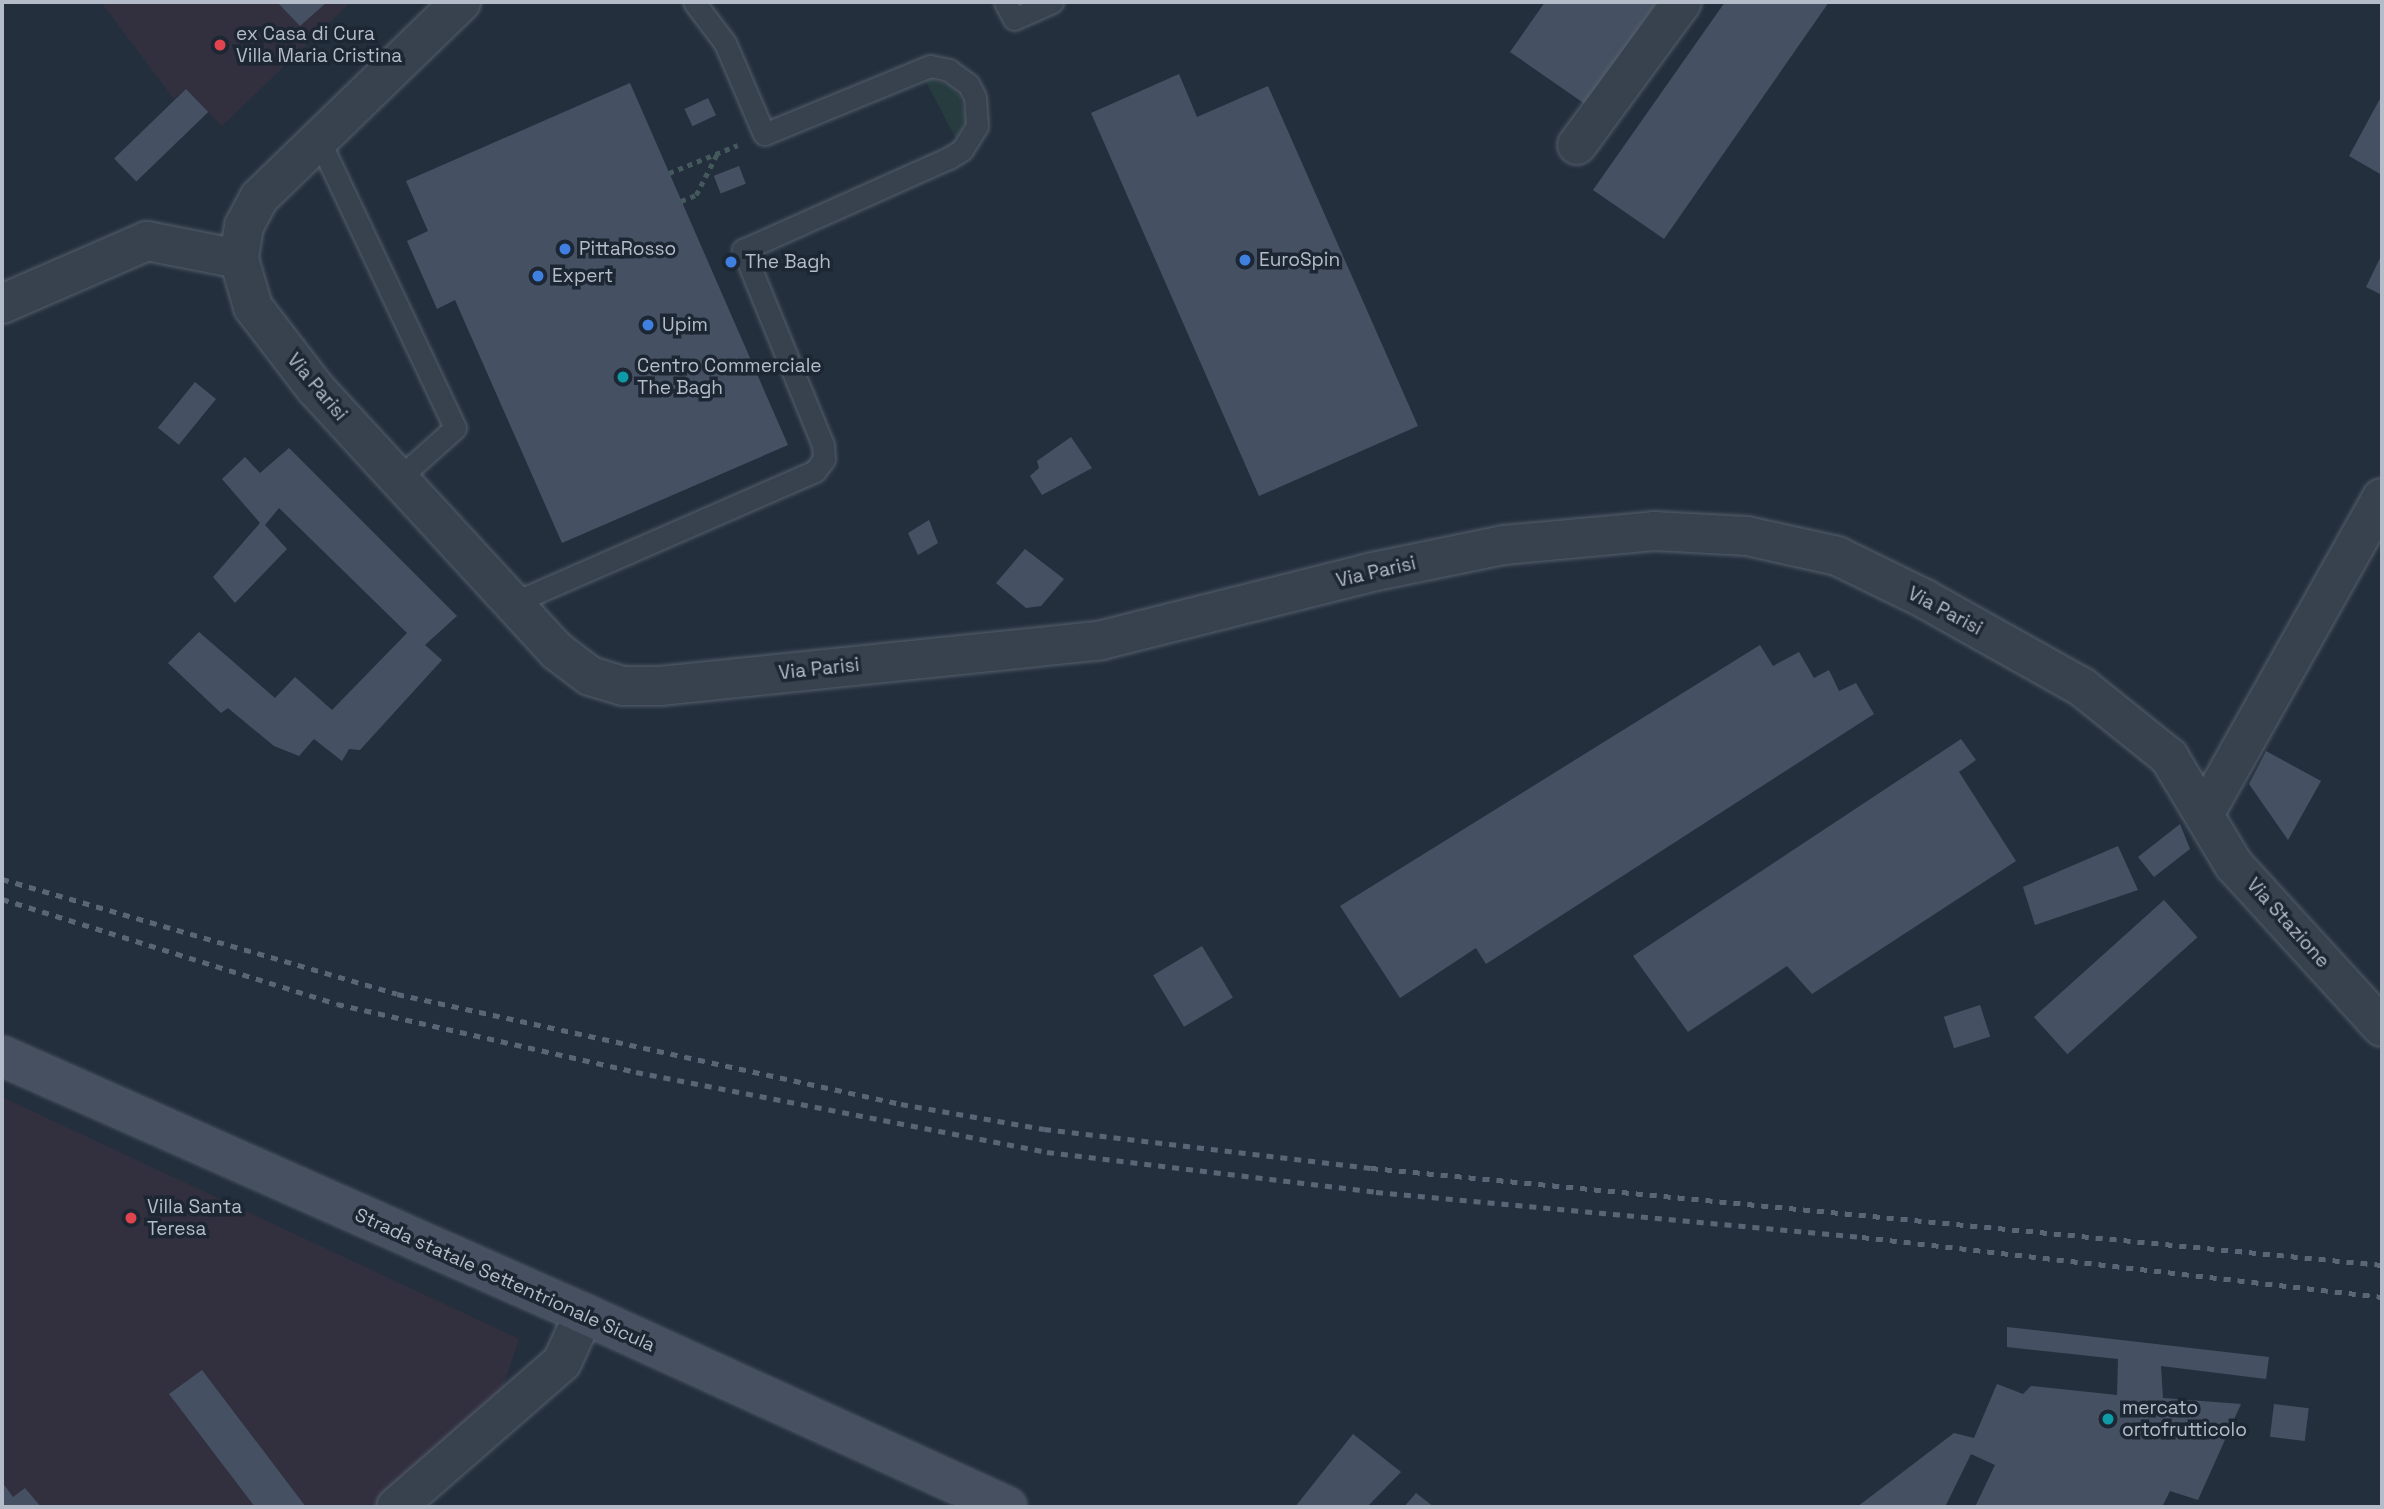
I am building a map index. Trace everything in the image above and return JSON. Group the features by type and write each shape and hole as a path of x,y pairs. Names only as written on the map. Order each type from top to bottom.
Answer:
{"main road":[{"name":"Strada statale Settentrionale Sicula","path":"2,1056 584,1314 1007,1507"}],"street":[{"path":"2,304 147,241 239,259 244,226 259,198 461,2"},
{"path":"1577,145 1682,2"},
{"name":"Via Parisi","path":"239,259 246,291 263,321 316,389 557,651 590,676 623,686 660,686 1102,640 1372,572 1504,545 1654,531 1747,536 1837,556 1925,599 2082,687 2169,757 2206,811"},
{"path":"2206,811 2382,498"},
{"name":"Via Stazione","path":"2206,811 2234,865 2382,1027"},
{"path":"396,1507 562,1362 584,1314"}],"lane":[{"path":"513,603 815,471 824,459 823,445 743,250 962,150 977,125 978,111 968,84 949,70 930,66 764,134 725,43 694,2"},
{"path":"1009,10 1052,2"},
{"path":"319,140 455,428 398,479"}],"path":[{"path":"669,173 764,134"},
{"path":"681,201 696,195 717,153"}],"shaded area":[{"name":"ex Casa di Cura Villa Maria Cristina","path":"101,2 351,2 222,126 186,89 174,99"},
{"name":"Villa Santa Teresa","path":"2,1097 519,1339 503,1387 377,1507 2,1507"}],"green space":[{"path":"929,78 952,86 960,96 966,120 956,139 925,80"}],"building":[{"path":"277,2 327,2 300,26"},
{"path":"1545,2 1657,2 1585,104 1510,52"},
{"path":"1725,2 1829,2 1664,239 1593,190"},
{"path":"1179,74 1197,117 1268,86 1418,426 1259,496 1091,113"},
{"name":"Centro Commerciale The Bagh","path":"630,83 788,445 562,543 455,300 437,309 407,241 428,231 406,181"},
{"path":"186,89 208,112 136,181 114,158"},
{"path":"2382,95 2382,175 2349,156"},
{"path":"708,98 716,115 692,126 684,109"},
{"path":"739,166 746,184 721,193 714,176"},
{"path":"2382,254 2382,295 2366,287"},
{"path":"195,382 216,399 179,445 158,428"},
{"path":"1071,437 1092,468 1042,495 1030,476 1039,468 1037,461"},
{"path":"289,448 457,616 425,645 442,660 360,750 349,749 342,761 314,739 299,756 274,746 228,708 221,713 168,663 199,632 275,698 295,677 332,710 407,633 279,508 265,525 287,549 235,603 213,577 260,523 222,479 245,457 260,473"},
{"path":"929,520 938,543 918,555 908,533"},
{"path":"1025,549 1064,579 1041,606 1026,608 996,583"},
{"path":"1760,645 1773,666 1799,652 1814,678 1829,670 1839,691 1856,683 1874,714 1486,964 1476,948 1400,998 1340,906"},
{"path":"1961,739 1976,760 1959,772 2016,861 1812,994 1787,966 1688,1032 1633,956"},
{"path":"2266,751 2321,781 2288,840 2249,784"},
{"path":"2180,824 2190,849 2154,877 2138,857"},
{"path":"2118,846 2138,890 2035,925 2023,887"},
{"path":"2164,900 2197,937 2067,1054 2034,1017"},
{"path":"1202,946 1233,997 1184,1027 1153,975"},
{"path":"1980,1005 1990,1036 1954,1048 1944,1017"},
{"name":"mercato ortofrutticolo","path":"2007,1327 2269,1357 2266,1379 2161,1366 2163,1398 2241,1404 2198,1500 2170,1491 2162,1507 1975,1507 1995,1465 1971,1454 1945,1507 1857,1507 1954,1433 1974,1438 1997,1384 2023,1394 2031,1386 2117,1395 2118,1359 2007,1347"},
{"path":"202,1370 306,1507 255,1507 169,1394"},
{"path":"2274,1404 2309,1408 2305,1441 2270,1437"},
{"path":"1353,1434 1401,1472 1367,1507 1295,1507"},
{"path":"2,1482 13,1497 25,1488 41,1507 2,1507"},
{"path":"1416,1493 1434,1507 1404,1507"}],"railway":[{"path":"2,879 397,994 901,1104 1044,1129 1371,1168 2382,1265"},
{"path":"2,899 337,1004 636,1072 1047,1152 1376,1192 1862,1237 2382,1297"}],"place":[{"name":"ex Casa di Cura Villa Maria Cristina","path":"220,45"},
{"name":"PittaRosso","path":"565,249"},
{"name":"EuroSpin","path":"1245,260"},
{"name":"The Bagh","path":"731,262"},
{"name":"Expert","path":"538,276"},
{"name":"Upim","path":"648,325"},
{"name":"Centro Commerciale The Bagh","path":"623,377"},
{"name":"Villa Santa Teresa","path":"131,1218"},
{"name":"mercato ortofrutticolo","path":"2108,1419"}]}
